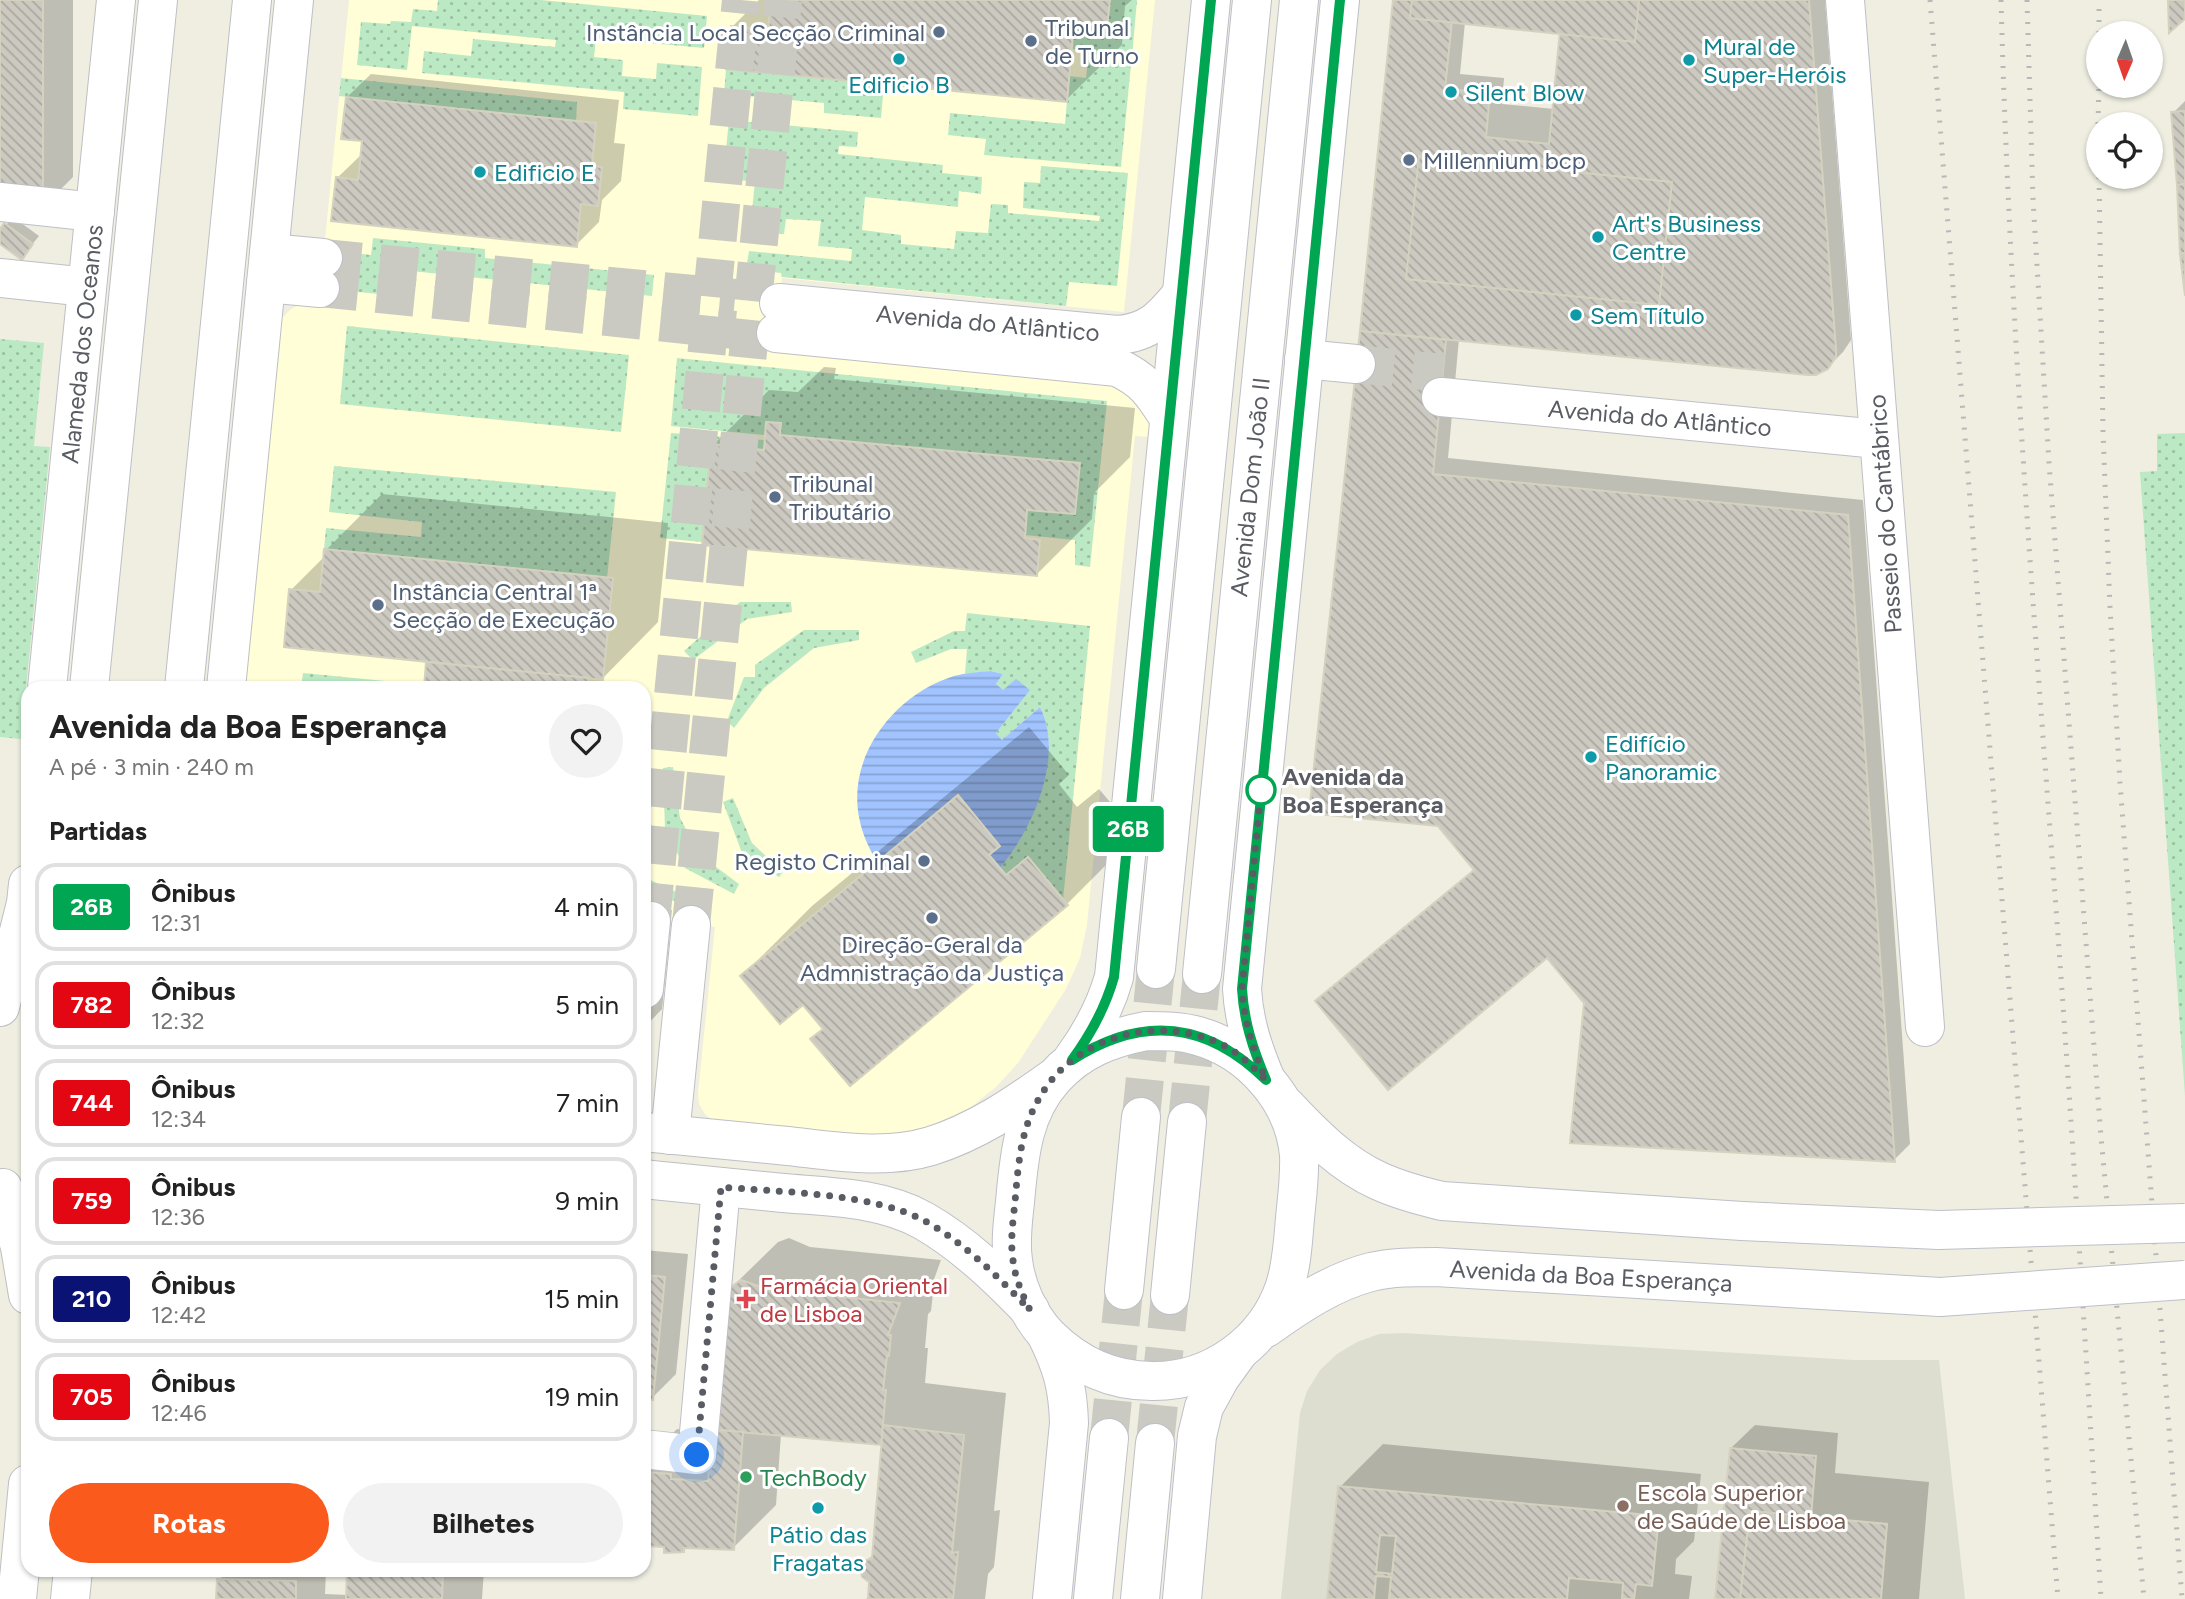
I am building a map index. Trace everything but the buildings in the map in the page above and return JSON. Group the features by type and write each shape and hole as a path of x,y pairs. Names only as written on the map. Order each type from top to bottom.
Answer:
{"street":[{"name":"Alameda dos Oceanos","path":"48,681 116,0"},
{"name":"Alameda dos Oceanos","path":"90,681 158,0"},
{"path":"185,681 252,0"},
{"path":"227,681 294,0"},
{"path":"1052,1599 1069,1423 1068,1393 1059,1360 1019,1286 1013,1260 1012,1233 1020,1152 1026,1126 1037,1101 1092,1033 1107,1001 1114,977 1211,0"},
{"name":"Avenida Dom João II","path":"1156,969 1252,0"},
{"name":"Avenida Dom João II","path":"1202,974 1298,0"},
{"name":"Avenida Dom João II","path":"1249,1342 1274,1311 1285,1286 1293,1247 1299,1179 1298,1153 1292,1126 1252,1048 1243,1015 1242,989 1340,0"},
{"name":"Passeio do Cantábrico","path":"1845,0 1925,1027"},
{"path":"0,202 95,212"},
{"path":"267,268 321,273"},
{"path":"0,278 87,287"},
{"name":"Avenida do Atlântico","path":"1169,418 1147,385 1117,367 778,318 1118,335 1133,334 1151,326 1181,295"},
{"path":"1303,371 1355,376"},
{"name":"Avenida do Atlântico","path":"1442,385 1878,426"},
{"path":"0,1009 21,923"},
{"path":"691,925 657,1133 856,1153 893,1153 929,1147 962,1135 1008,1110 1095,1046 1119,1036 1146,1031 1173,1031 1200,1036 1225,1046 1247,1061 1316,1138 1355,1168 1378,1181 1407,1192 1442,1201 1742,1221 1939,1230 2185,1223"},
{"path":"0,1009 21,994"},
{"path":"1124,1290 1141,1117"},
{"path":"1170,1295 1187,1122"},
{"path":"651,1180 851,1199 888,1206 922,1220 993,1272 1064,1351 1087,1366 1112,1376 1138,1381 1165,1381 1192,1376 1216,1366 1249,1342"},
{"path":"651,1450 697,1455 721,1187"},
{"path":"10,1192 21,1253"},
{"name":"Avenida da Boa Esperança","path":"1249,1342 1302,1303 1346,1280 1399,1268 1449,1268 1940,1297 2185,1280"},
{"path":"1182,1599 1197,1436 1204,1407 1220,1378 1249,1342"},
{"path":"1093,1599 1109,1438"},
{"path":"1140,1599 1155,1443"},
{"path":"0,1497 21,1474"},
{"path":"17,1599 21,1557"},
{"path":"70,1599 72,1577"}],"shaded area":[{"path":"349,0 1155,0 1124,312 782,278 776,333 1115,377 1152,416 1150,437 1135,436 1087,925 1080,958 1066,989 1018,1063 996,1087 971,1107 921,1130 876,1137 714,1122 705,1114 699,1104 698,1093 715,927 651,921 651,681 237,681 279,321 300,304 319,299"},
{"path":"438,0 541,0 707,16 704,48 596,38 594,57 623,60 622,76 656,79 657,63 702,67 698,116 623,109 624,92 422,73 424,51 471,56 473,39 555,47 556,40 412,26 407,70 357,65 361,22 411,22 413,9 437,11"},
{"path":"1110,0 1137,0 1132,57 1088,54 1088,51 1072,49 1074,23 1107,27"},
{"path":"1088,60 1131,64 1121,167 984,155 986,139 948,135 950,113 1065,124 1069,76 1086,78"},
{"path":"726,69 884,84 881,118 824,113 824,103 724,94"},
{"path":"341,78 577,102 576,121 339,96"},
{"path":"729,120 858,132 857,147 839,146 838,154 943,165 942,173 982,177 981,194 959,191 958,207 865,197 862,230 901,235 901,244 954,249 956,231 988,233 991,204 1008,205 1008,213 1099,221 1100,216 1023,208 1024,182 1040,183 1041,166 1128,173 1117,286 1069,282 1066,306 782,277 781,273 746,269 749,251 851,261 852,249 818,246 821,221 786,219 784,234 750,230 755,182 723,178"},
{"path":"373,238 485,249 485,258 654,275 652,296 402,270 399,296 349,291 353,253 371,255"},
{"path":"347,326 629,355 621,432 340,404"},
{"path":"0,339 44,343 34,446 50,447 27,681 21,681 21,739 0,737"},
{"path":"677,358 1107,401 1090,567 1075,565 1075,540 1025,535 1027,510 1075,514 1080,463 780,435 781,423 767,422 765,435 671,426"},
{"path":"671,433 765,440 764,450 711,445 702,542 660,538"},
{"path":"2185,433 2185,1096 2140,472 2157,471 2157,434"},
{"path":"334,466 616,492 607,578 324,549 326,528 421,537 422,522 329,512"},
{"path":"740,602 791,602 792,612 747,619 693,660 684,651"},
{"path":"967,613 1090,626 1063,900 1006,875 1000,868 1023,834 1033,813 1047,769 1047,726 1040,707 1002,740 996,733 1029,691 1003,691 996,684 1003,674 991,671 965,674 967,649 951,649 916,663 911,652 954,631 965,631"},
{"path":"804,630 859,630 859,640 814,648 764,688 734,728 727,721 744,677 755,677 755,665"},
{"path":"303,673 385,681 302,681"},
{"path":"673,767 680,818 700,855 739,884 734,894 685,868 665,830 663,768"},
{"path":"733,798 752,843 783,872 779,877 742,853 723,802"},
{"path":"651,880 696,901 696,907 651,895"},
{"name":"Escola Superior de Saúde de Lisboa","path":"1403,1333 1853,1360 1939,1360 1965,1599 1281,1599 1300,1413 1307,1391 1320,1370 1337,1354 1357,1342 1379,1334"}],"water":[{"path":"991,671 1003,674 996,684 1003,690 1016,679 1030,690 996,733 1002,740 1040,707 1047,726 1047,769 1042,791 1024,833 1000,868 989,855 877,862 862,829 857,794 868,749 895,712 913,697 954,676"}],"tunnel":[{"path":"651,921 741,0"},
{"path":"691,925 783,0"},
{"path":"323,258 735,298"},
{"path":"320,288 735,330"},
{"path":"1356,364 1443,373"},
{"path":"1141,1117 1156,969"},
{"path":"1187,1122 1202,974"},
{"path":"1109,1438 1124,1290"},
{"path":"1155,1443 1170,1295"}],"railway":[{"path":"1930,0 2058,1599"},
{"path":"2001,0 2023,454 2068,1081 2101,1599"},
{"path":"2027,0 2033,199 2049,463 2101,1137 2144,1599"},
{"path":"2099,0 2099,21"},
{"path":"2098,112 2099,98"},
{"path":"2099,189 2103,432 2120,783 2182,1599"}],"bus line":[{"name":"26B","path":"1211,0 1114,977 1107,1001 1092,1033 1072,1060 1119,1036 1146,1031 1173,1031 1200,1036 1225,1046 1247,1061 1266,1080 1252,1048 1243,1015 1242,989 1340,0"}],"place":[{"name":"Instância Local Secção Criminal","path":"939,32"},
{"name":"Tribunal de Turno","path":"1031,41"},
{"name":"Edificio B","path":"899,59"},
{"name":"Mural de Super-Heróis","path":"1689,60"},
{"name":"Silent Blow","path":"1451,92"},
{"name":"Millennium bcp","path":"1409,160"},
{"name":"Edificio E","path":"480,172"},
{"name":"Art's Business Centre","path":"1598,237"},
{"name":"Sem Título","path":"1576,315"},
{"name":"Tribunal Tributário","path":"775,497"},
{"name":"Instância Central 1ª Secção de Execução","path":"378,605"},
{"name":"Edifício Panoramic","path":"1591,757"},
{"name":"Avenida da Boa Esperança","path":"1261,790"},
{"name":"Registo Criminal","path":"924,861"},
{"name":"Direção-Geral da Admnistração da Justiça","path":"932,918"},
{"name":"Farmácia Oriental de Lisboa","path":"746,1299"},
{"name":"TechBody","path":"746,1477"},
{"name":"Escola Superior de Saúde de Lisboa","path":"1623,1506"},
{"name":"Pátio das Fragatas","path":"818,1508"}],"route":[{"path":"697,1455 721,1187 851,1199 888,1206 922,1220 951,1240 993,1272 1030,1310 1019,1286 1013,1260 1012,1233 1020,1152 1026,1126 1037,1101 1052,1079 1072,1060 1119,1036 1146,1031 1173,1031 1200,1036 1225,1046 1247,1061 1266,1080 1252,1048 1243,1015 1242,989 1261,790"}]}
